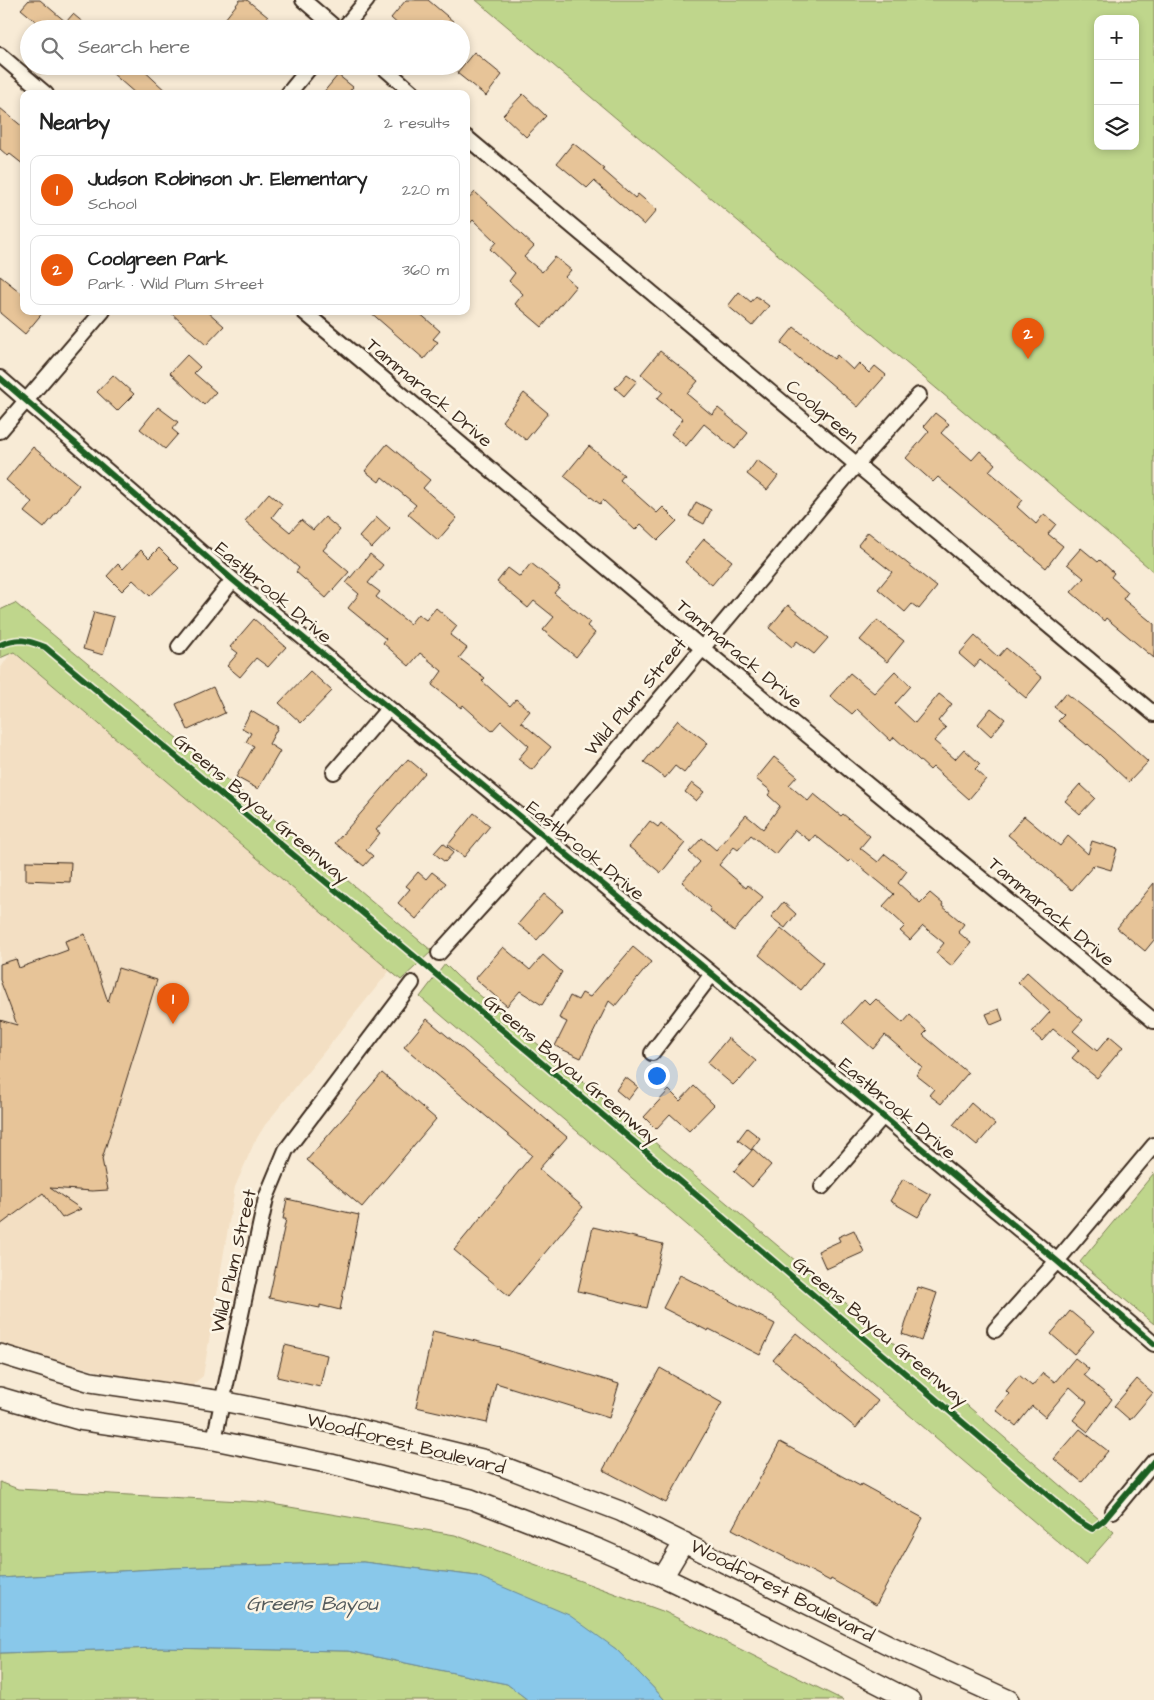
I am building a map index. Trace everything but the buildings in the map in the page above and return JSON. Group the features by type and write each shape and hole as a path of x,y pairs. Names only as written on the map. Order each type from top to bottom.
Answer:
{"main road":[{"name":"Woodforest Boulevard","path":"0,1354 91,1382 222,1401 342,1425 486,1460 620,1511 893,1647 1009,1700"},
{"name":"Woodforest Boulevard","path":"0,1397 78,1420 214,1440 330,1464 471,1499 600,1549 663,1577 769,1628 910,1700"},
{"path":"663,1577 684,1542"}],"street":[{"path":"303,0 326,20"},
{"path":"350,20 367,0"},
{"path":"0,54 20,71"},
{"path":"24,75 41,90"},
{"path":"291,90 304,75"},
{"path":"392,75 409,90"},
{"name":"Coolgreen","path":"470,140 1154,714"},
{"path":"0,431 100,315"},
{"name":"Tammarack Drive","path":"308,315 702,648 1154,1022"},
{"name":"Eastbrook Drive","path":"0,378 233,580 712,974 1154,1344"},
{"name":"Wild Plum Street","path":"439,953 545,836 856,465 918,395"},
{"name":"Eastbrook Drive","path":"179,648 233,580"},
{"path":"334,772 388,709"},
{"path":"652,1053 712,974"},
{"name":"Wild Plum Street","path":"214,1440 266,1198 286,1150 412,983"},
{"name":"Eastbrook Drive","path":"822,1187 883,1116"},
{"path":"995,1330 1057,1261 1154,1145"},
{"path":"1112,1511 1154,1461"}],"shaded area":[{"path":"12,651 391,969 265,1125 254,1143 235,1187 203,1376 191,1386 108,1373 43,1358 0,1345 0,669"}],"green space":[{"path":"476,0 1154,0 1154,572"},
{"path":"15,603 432,951 401,980 14,652 0,658 0,610"},
{"path":"445,964 458,977 947,1388 1114,1532 1085,1565 420,997"},
{"path":"1154,1173 1154,1324 1080,1262"},
{"path":"0,1482 18,1489 260,1502 455,1535 665,1612 843,1700 665,1700 616,1649 477,1576 363,1562 173,1568 0,1578"},
{"path":"158,1648 348,1651 507,1684 528,1700 0,1700 0,1653"}],"water":[{"name":"Greens Bayou","path":"363,1562 477,1576 569,1615 616,1649 665,1700 528,1700 507,1684 348,1651 158,1648 0,1653 0,1578 173,1568"}],"cycle path":[{"path":"0,378 233,580 712,974 1154,1344"},
{"name":"Greens Bayou Greenway","path":"0,645 23,640 45,647 530,1053 1077,1520 1092,1529 1104,1520 1154,1461"}],"place":[{"name":"Coolgreen Park","path":"1028,359"},
{"name":"Judson Robinson Jr. Elementary","path":"173,1024"}]}
